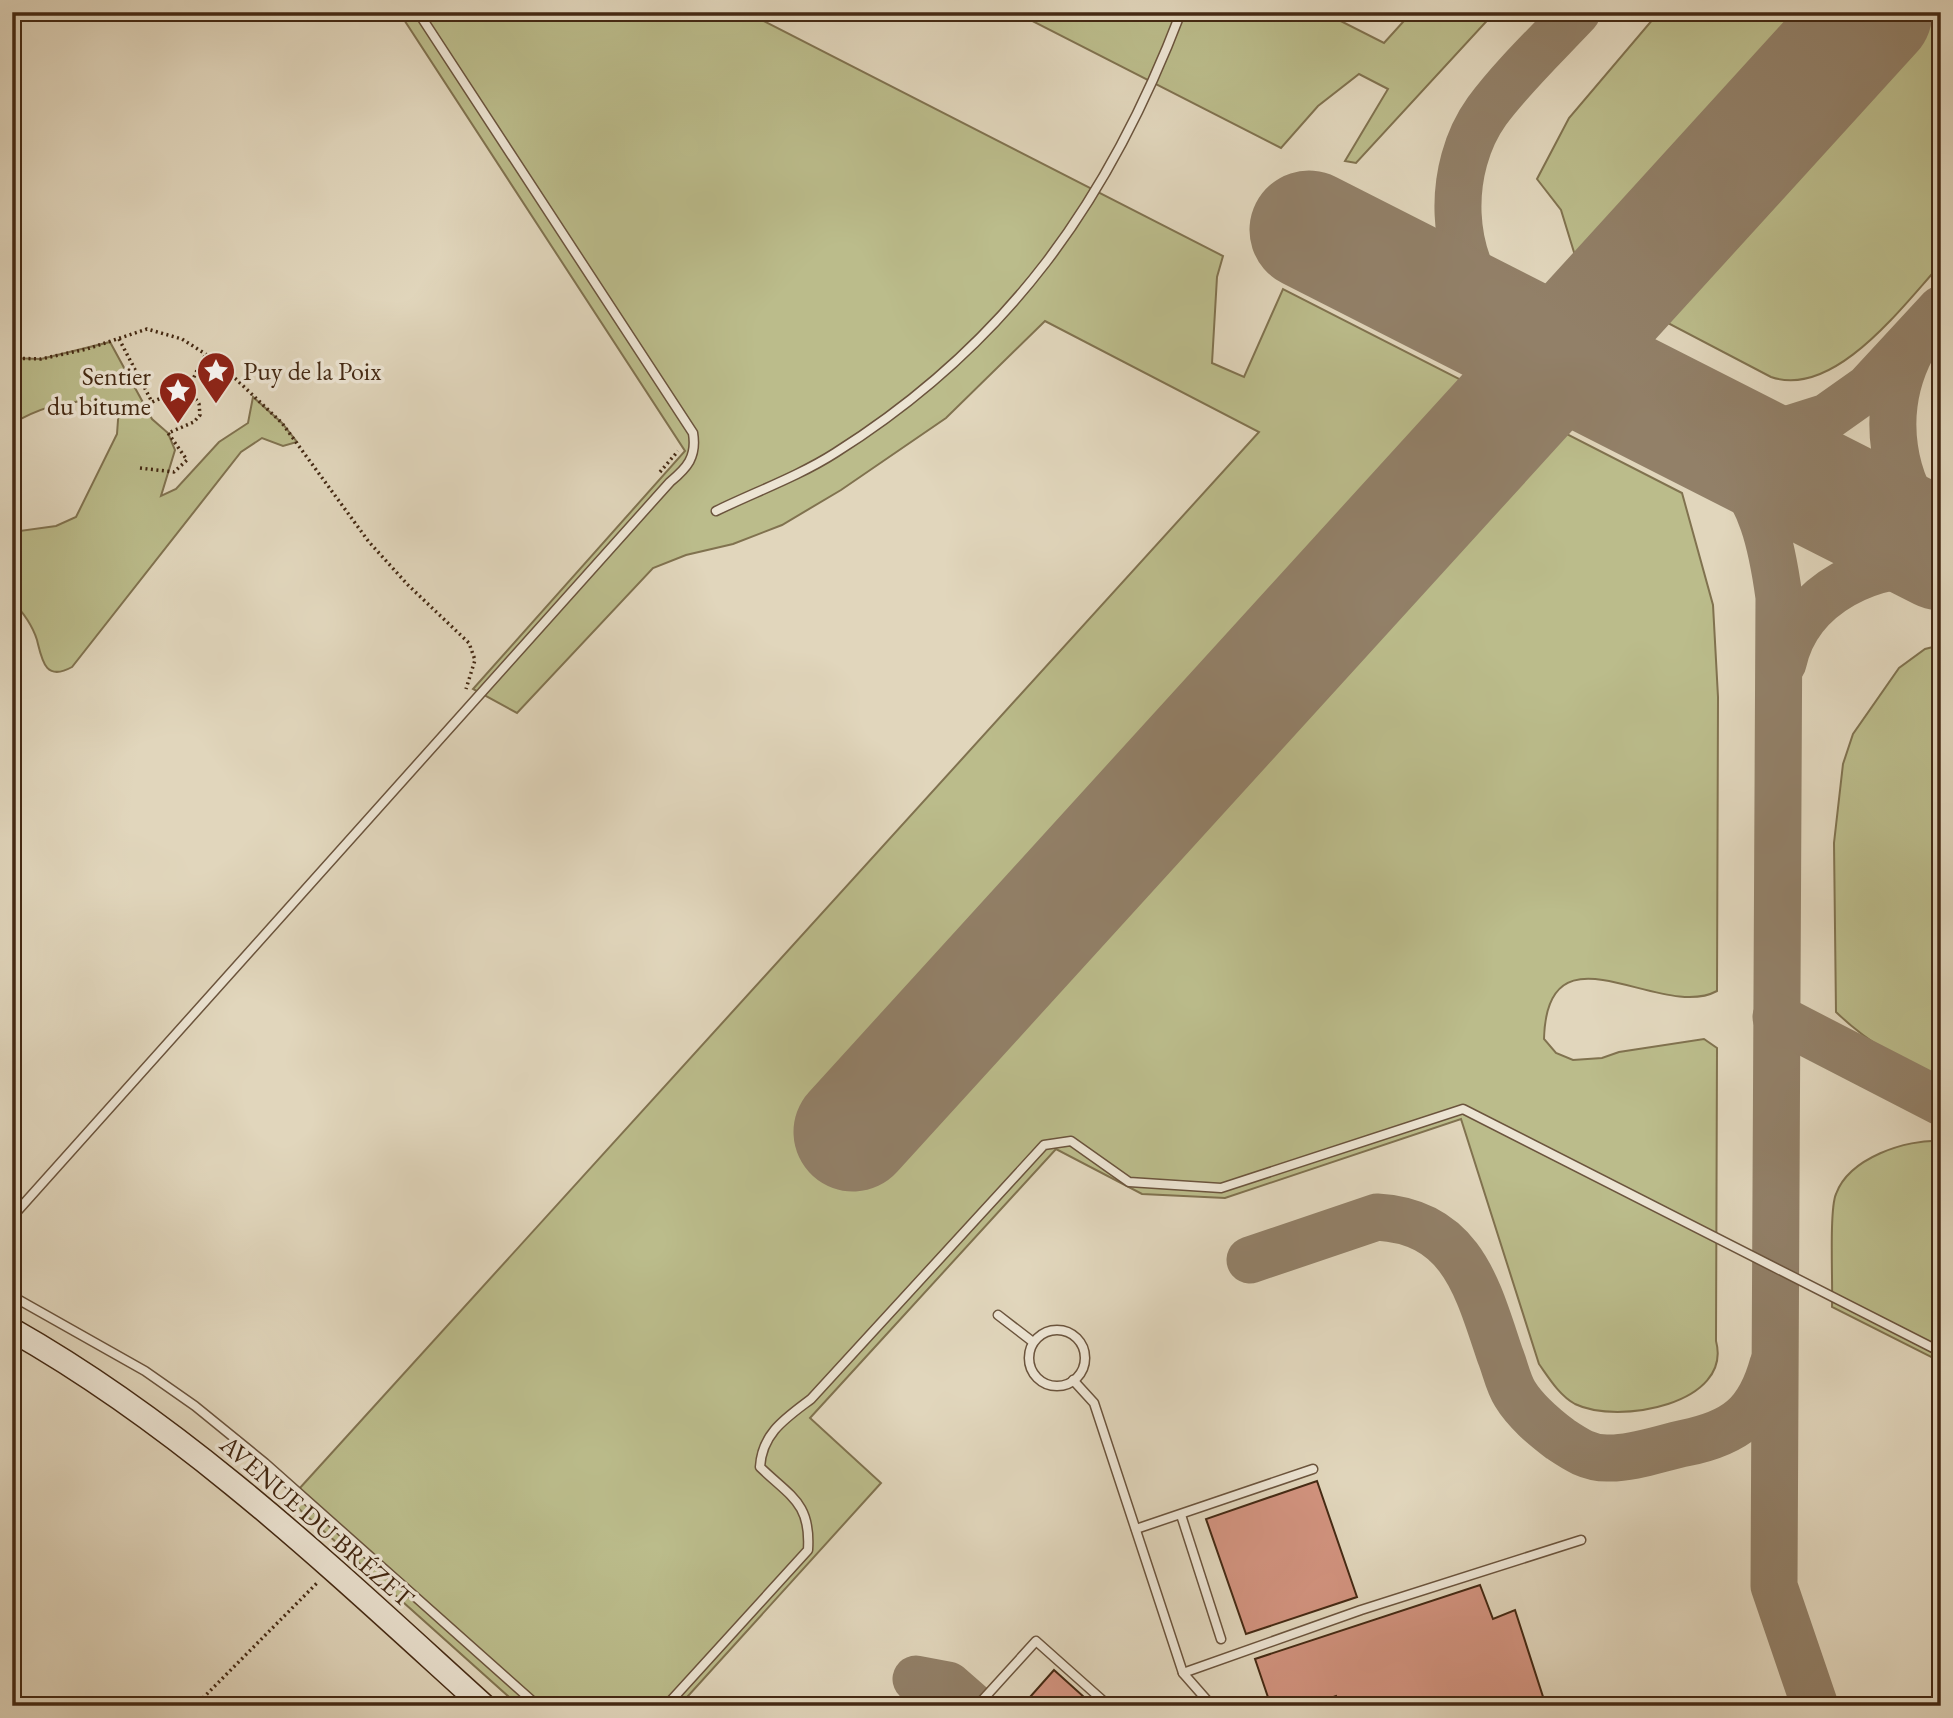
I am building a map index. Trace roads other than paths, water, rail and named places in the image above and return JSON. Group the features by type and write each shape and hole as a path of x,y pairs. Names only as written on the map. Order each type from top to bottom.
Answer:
{"main road":[{"name":"AVENUE DU BRÉZET","path":"12,1329 63,1359 104,1390 167,1431 222,1474 484,1706"},
{"name":"AVENUE DU BRÉZET","path":"12,1345 104,1390"}],"lane":[{"path":"12,1217 670,482 689,466 695,445 693,433 418,12"},
{"path":"716,511 833,455 897,412 969,351 1040,275 1097,192 1153,86 1181,12"},
{"path":"666,1706 808,1550 810,1527 805,1510 760,1467 761,1447 778,1424 811,1399 1044,1145 1071,1141 1129,1182 1221,1188 1464,1109 1941,1352"},
{"path":"12,1296 145,1371 195,1406 265,1463 538,1706"},
{"path":"998,1315 1033,1342"},
{"path":"1058,1329 1075,1336 1085,1352 1085,1361 1073,1380 1060,1386 1051,1386 1035,1377 1028,1360 1033,1342 1040,1335 1058,1329"},
{"path":"1073,1380 1094,1403 1183,1673 1212,1706"},
{"path":"1136,1530 1313,1469"},
{"path":"1181,1515 1221,1639"},
{"path":"1183,1673 1362,1610 1581,1540"},
{"path":"977,1706 1036,1641 1109,1706"}],"place":[{"name":"Puy de la Poix","path":"216,405"},
{"name":"Sentier du bitume","path":"178,425"}]}
